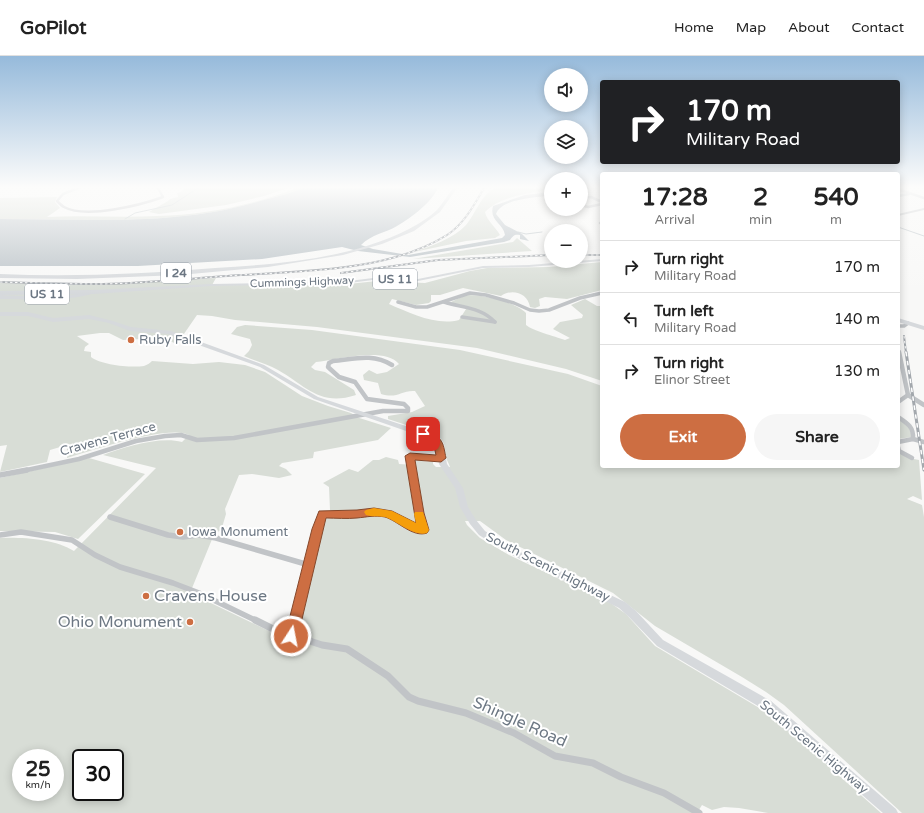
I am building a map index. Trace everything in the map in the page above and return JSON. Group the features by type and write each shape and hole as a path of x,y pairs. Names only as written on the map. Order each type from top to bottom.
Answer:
{"highway":[{"name":"I 24","path":"0,272 86,273 183,269 285,260 343,249 368,242 401,230 411,223"},
{"name":"I 24","path":"0,276 78,277 182,273 278,264 351,252 395,237 421,223"}],"main road":[{"name":"Cummings Highway","path":"0,293 94,292 187,286 341,283 373,279 418,280 483,267 529,266 600,260"},
{"path":"0,297 72,296 87,295 94,292"},
{"name":"South Scenic Highway","path":"0,314 28,314 53,320 89,317 111,322 130,329 169,332 262,366 308,394 364,415 434,438 439,444 441,458 445,468 459,488 464,507 468,515 486,536 509,550 622,605 629,610 649,634 660,643 767,705 892,813"},
{"path":"900,321 924,328"}],"street":[{"path":"398,302 420,308 470,293 486,295 514,303 530,310 540,311 549,310 580,298 600,293"},
{"path":"444,302 456,306 471,307 488,313 495,322 462,317"},
{"path":"900,326 904,326 908,323"},
{"name":"Cravens Terrace","path":"0,475 79,459 136,441 165,436 181,435 197,440 234,438 350,419 383,411 408,411 408,408 404,404 367,399 355,382 339,377 328,367 329,363 337,360 371,357 382,359 392,365"},
{"path":"900,358 908,395 924,405"},
{"path":"900,401 908,395"},
{"path":"918,401 924,400"},
{"path":"900,418 912,427 914,432 913,439"},
{"path":"900,442 913,439 924,442"},
{"path":"900,452 912,458"},
{"path":"0,535 21,532 72,540 95,555 120,567 173,583 199,593 291,636 322,514 351,515 374,512 389,514 409,525 423,530 418,513 410,456 441,458"},
{"path":"110,517 168,535 183,537 198,535 216,538 309,565"},
{"name":"Shingle Road","path":"291,636 322,645 347,649 388,676 409,697 418,701 466,713 514,732 555,756 593,763 621,777 664,793 698,813"}],"shaded area":[{"path":"0,223 401,223 374,236 361,245 373,249 408,255 502,238 505,235 498,223 504,223 522,234 529,241 520,239 520,235 515,235 510,240 504,242 410,257 358,251 342,247 262,259 138,266 0,266"},
{"path":"467,223 491,223 500,235 495,238 466,241 414,252 442,242 461,230"},
{"path":"517,238 532,251 413,259 513,242"},
{"path":"600,262 600,291 567,299 545,297 539,299 540,306 535,308 530,307 526,298 519,293 510,292 501,296 463,288 440,295 431,295 431,301 429,303 416,305 392,299 389,304 423,318 450,321 459,320 468,306 456,305 451,302 469,295 483,296 508,302 526,313 526,325 529,327 565,340 570,338 553,329 560,322 582,318 583,315 571,305 585,299 597,306 600,306 600,380 566,369 477,348 317,327 235,320 212,316 197,315 177,344 162,338 123,340 109,333 77,336 89,344 85,347 84,351 91,352 91,357 102,362 116,365 132,367 144,366 152,361 193,364 219,362 245,365 265,372 302,396 351,413 354,415 353,416 391,428 378,440 314,452 313,458 282,463 279,466 286,469 292,475 279,478 252,474 239,475 225,509 226,514 221,531 215,532 190,593 302,647 306,632 300,628 325,519 332,518 334,511 330,510 329,487 323,483 349,469 358,472 373,460 379,460 386,457 398,460 399,464 415,465 415,460 433,462 436,467 450,467 446,458 444,444 437,435 388,419 388,416 412,412 425,406 415,391 392,396 381,394 378,383 364,380 363,375 369,370 377,374 387,372 399,364 392,359 372,355 316,362 311,367 315,370 325,372 354,390 356,395 343,398 323,397 305,388 278,370 244,356 252,345 250,339 231,334 237,327 245,325 312,330 460,350 568,374 600,385 600,468 900,468 900,453 909,458 919,460 922,500 913,496 907,499 922,505 924,517 924,813 902,813 784,705 742,677 655,626 613,593 506,540 480,521 465,521 480,538 509,555 612,604 626,614 655,646 761,709 781,724 881,813 768,813 724,807 712,810 702,805 697,813 0,813 0,538 48,541 74,551 156,468 103,455 153,441 163,440 182,442 189,435 165,433 148,436 110,445 67,458 67,445 50,450 47,462 0,472 7,445 0,446 0,283 98,285 216,278 212,285 339,285 377,281 425,283 487,268 588,268 588,263"},
{"path":"900,421 907,426 912,437 900,439"},
{"path":"89,458 145,474 78,539 55,532 0,531 0,478"}],"waterway":[{"path":"900,228 924,236"},
{"path":"518,232 526,234 542,232"}],"railway":[{"path":"0,282 90,284 138,283 347,267 400,256 424,247 447,235 461,223"},
{"path":"341,273 438,260 544,255"},
{"path":"588,255 600,255"},
{"path":"904,336 906,353"},
{"path":"906,352 924,470"}],"slow traffic":[{"path":"369,512 389,514 409,525 423,530 419,514"}],"place":[{"name":"Ruby Falls","path":"131,340"},
{"name":"Iowa Monument","path":"180,532"},
{"name":"Cravens House","path":"146,596"},
{"name":"Ohio Monument","path":"190,622"}],"route":[{"path":"291,636 322,514 339,515 374,512 389,514 409,525 423,530 422,522 418,513 410,456 441,458 438,441 429,435 423,434"}]}
